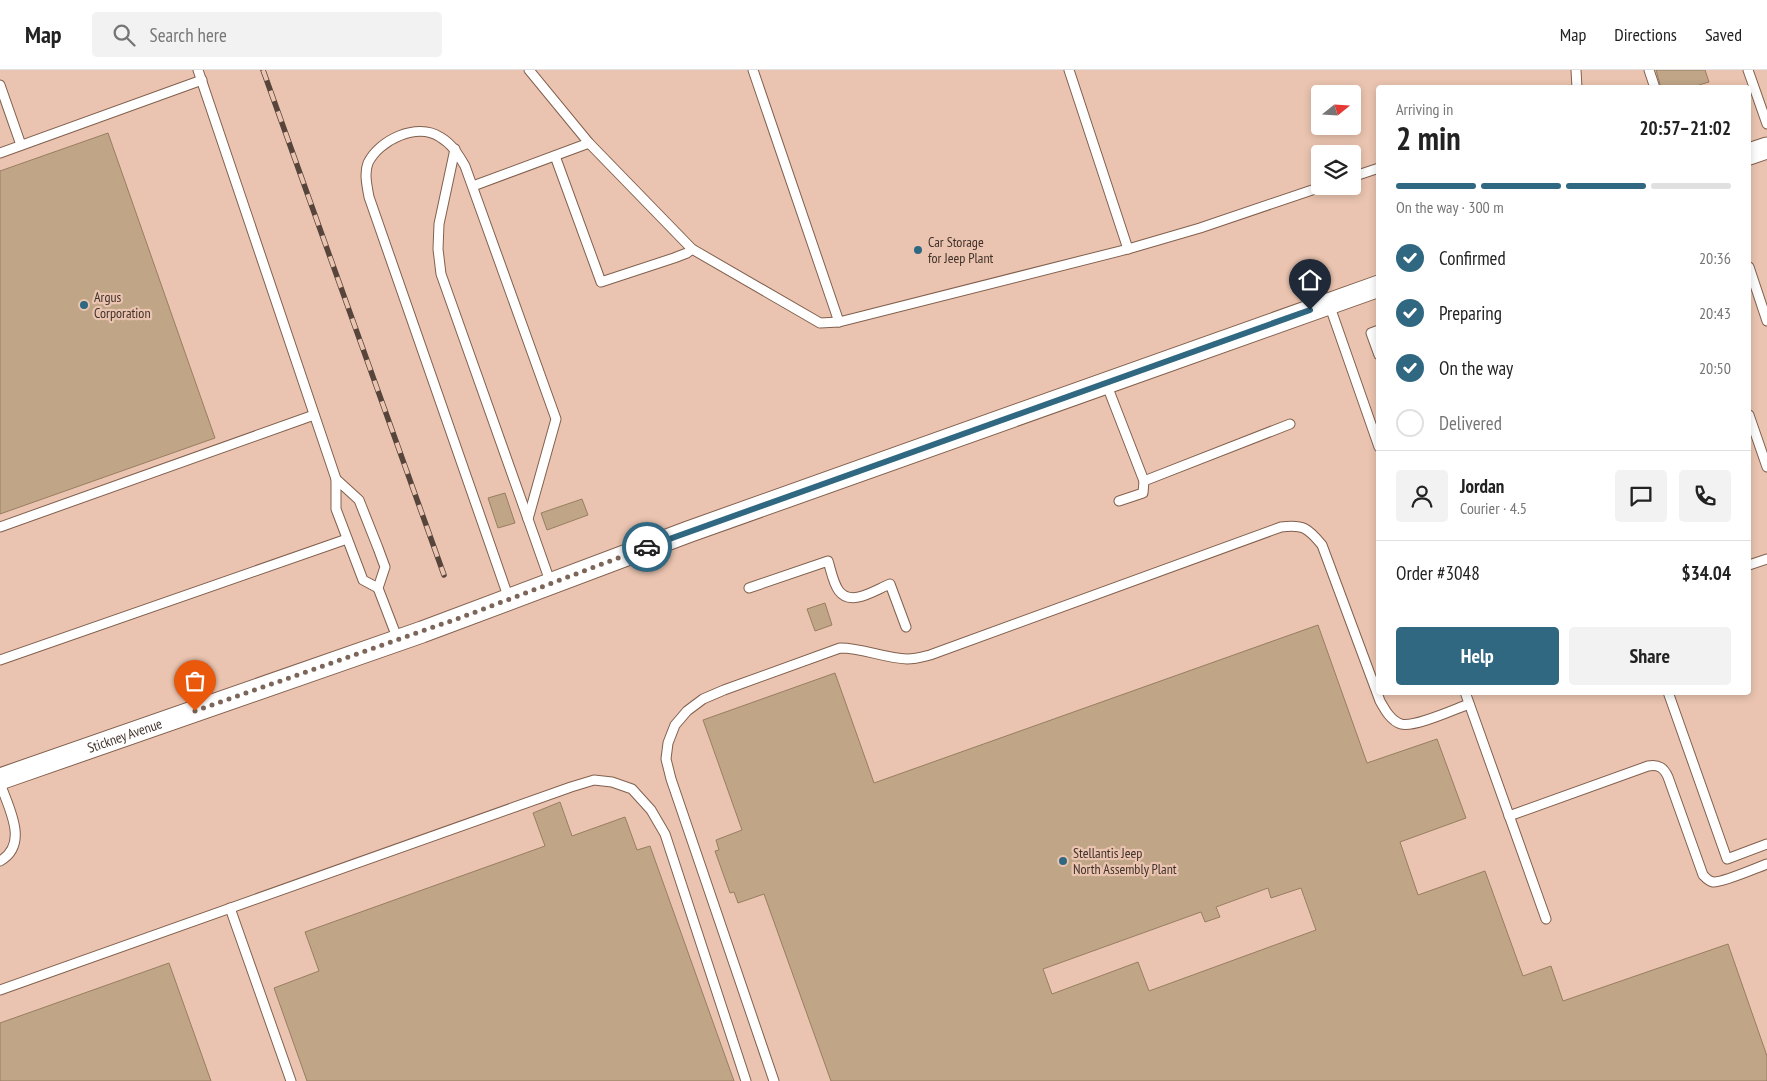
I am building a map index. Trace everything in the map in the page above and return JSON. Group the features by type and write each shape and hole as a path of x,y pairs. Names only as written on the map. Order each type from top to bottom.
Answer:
{"street":[{"path":"1751,153 1767,148"},
{"name":"Stickney Avenue","path":"0,781 398,640 716,522 1376,287"}],"lane":[{"path":"198,70 336,478 336,509 363,580 378,588"},
{"path":"529,70 590,143 692,249 820,324 839,322 1128,249 1200,228 1311,190"},
{"path":"752,70 839,322"},
{"path":"1069,70 1128,249"},
{"path":"1576,70 1577,85"},
{"path":"1649,70 1654,85"},
{"path":"1748,70 1767,124"},
{"path":"0,152 202,80"},
{"path":"0,86 21,145"},
{"path":"509,599 369,197 366,180 367,164 374,152 383,144 398,136 416,131 438,136 455,148 473,186 556,419 528,519"},
{"path":"473,186 590,143"},
{"path":"455,148 439,224 438,249 441,274 551,584"},
{"path":"555,156 601,282 674,258 692,249"},
{"path":"1361,174 1376,169"},
{"path":"1751,273 1767,321"},
{"path":"1329,304 1376,438"},
{"path":"1376,331 1371,333 1376,347"},
{"path":"1106,383 1144,481 1143,493 1119,501"},
{"path":"0,527 314,415"},
{"path":"1751,421 1767,467"},
{"path":"1144,481 1290,424"},
{"path":"336,478 359,500 378,548 385,567 378,588 398,640"},
{"path":"774,1081 674,789 666,760 668,743 675,725 687,711 703,698 840,648 850,648 905,659 915,659 930,655 1281,527 1296,525 1312,532 1322,545 1376,691"},
{"path":"0,660 347,539"},
{"path":"1751,565 1767,559"},
{"path":"749,588 828,561 838,590 844,596 851,598 860,597 890,584 906,627"},
{"path":"1377,695 1388,714 1400,724 1413,724 1469,704"},
{"path":"1466,695 1546,919"},
{"path":"1669,695 1727,859 1767,844"},
{"path":"1509,816 1654,765 1660,766 1665,770 1668,777 1703,875 1707,879 1712,882 1722,880 1767,864"},
{"path":"0,990 594,780 619,784 632,789 652,810 665,834 746,1081"},
{"path":"0,781 17,837 12,850 0,860"},
{"path":"230,908 291,1081"}],"building":[{"path":"1656,70 1705,70 1709,82 1699,85 1660,85"},
{"name":"Argus Corporation","path":"108,133 215,438 0,514 0,171"},
{"path":"505,493 515,523 498,528 488,498"},
{"path":"582,499 588,515 547,530 541,513"},
{"path":"825,603 832,625 815,631 807,609"},
{"name":"Stellantis Jeep North Assembly Plant","path":"1318,625 1367,763 1437,739 1466,818 1400,842 1418,895 1485,871 1523,976 1551,966 1563,1001 1728,944 1767,1056 1767,1081 831,1081 764,894 738,903 734,892 730,893 715,851 719,850 716,840 742,830 703,720 835,673 874,783","holes":["1268,888 1271,898 1301,888 1316,930 1149,991 1138,962 1052,994 1043,969 1201,912 1205,922 1220,917 1216,907"]},
{"path":"560,802 572,836 625,817 637,850 650,846 734,1081 307,1081 274,988 319,971 305,932 545,846 533,813"},
{"path":"169,963 211,1081 0,1081 0,1023"}],"railway":[{"path":"263,70 444,575"}],"way so far":[{"path":"195,711 422,632 647,547"}],"place":[{"name":"Car Storage for Jeep Plant","path":"918,250"},
{"name":"Argus Corporation","path":"84,305"},
{"name":"Stellantis Jeep North Assembly Plant","path":"1063,861"}],"route":[{"path":"647,547 1310,310"}]}
